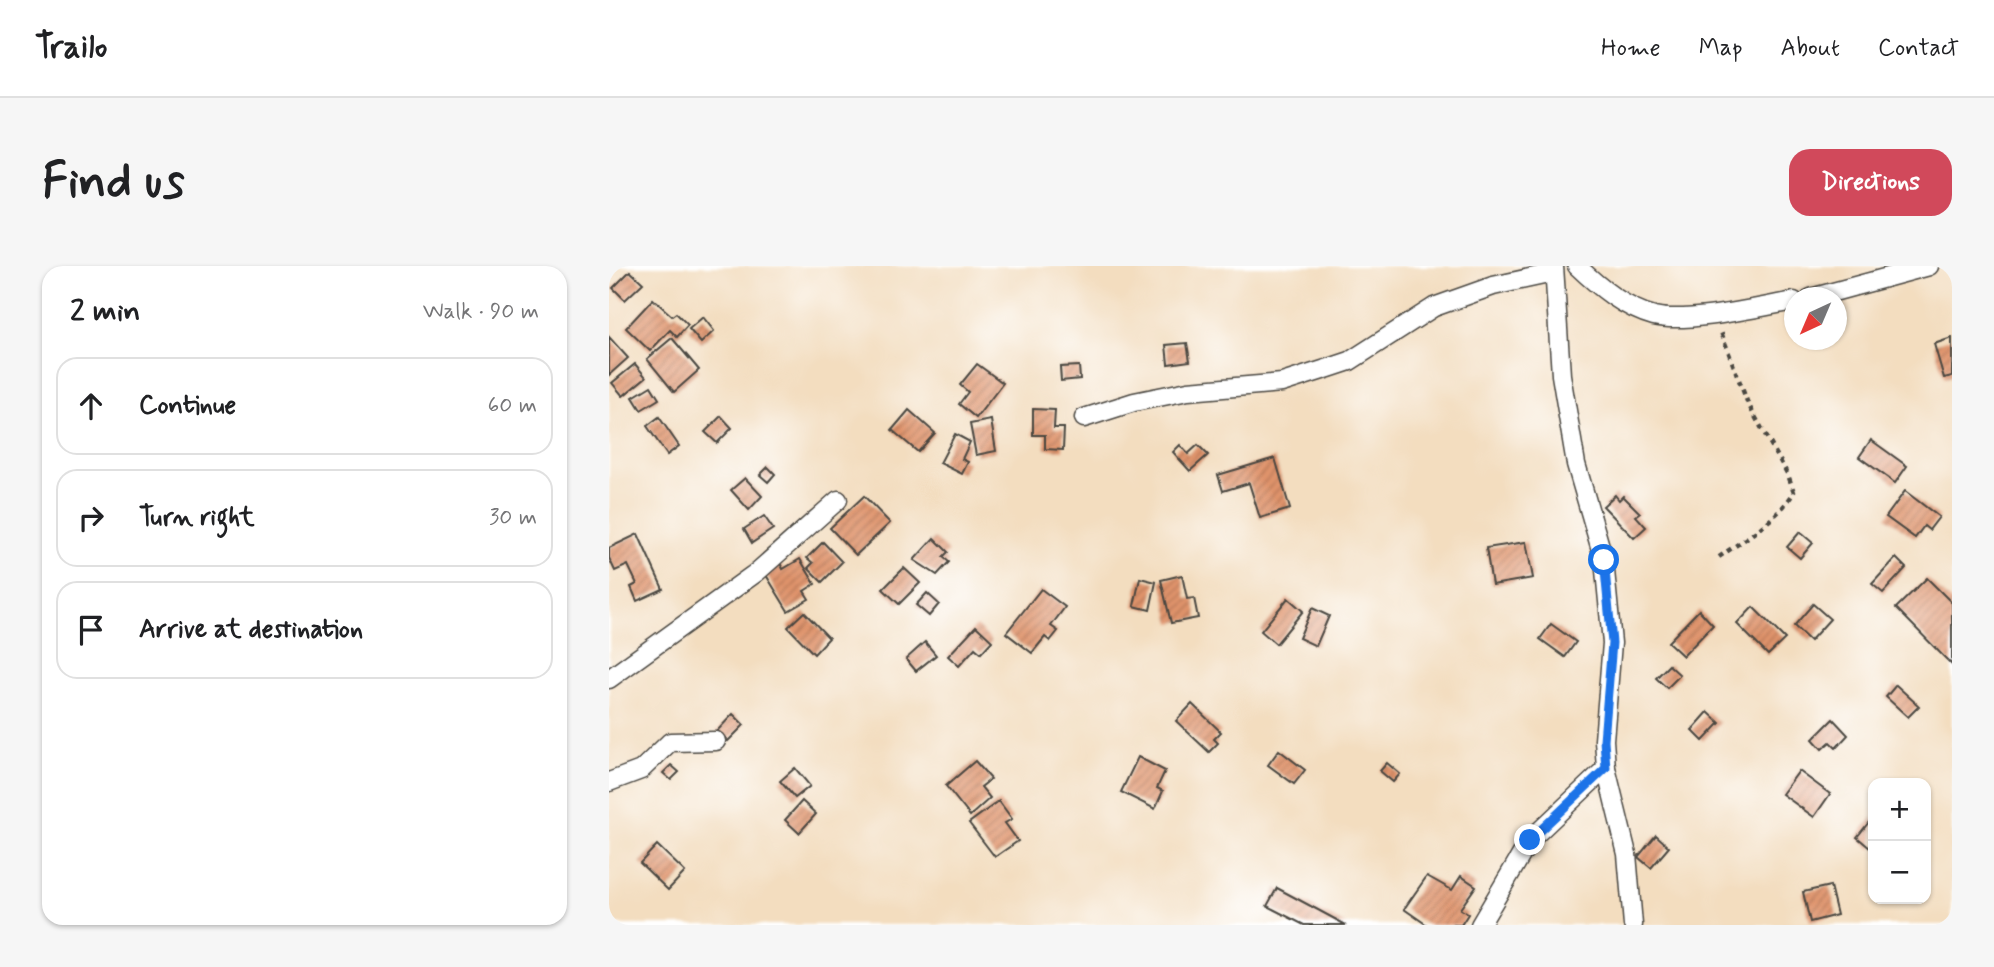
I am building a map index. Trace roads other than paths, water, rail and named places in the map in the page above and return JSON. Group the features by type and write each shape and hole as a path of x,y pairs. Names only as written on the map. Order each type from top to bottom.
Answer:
{"street":[{"path":"1577,266 1604,292 1655,316 1715,315 1784,303"},
{"path":"1847,288 1929,266"},
{"path":"1084,418 1134,402 1188,391 1282,383 1350,361 1434,307 1493,286 1554,270 1560,375 1576,464 1604,560 1612,643 1604,740 1606,768 1627,854 1633,925"},
{"path":"609,679 757,572 838,500"},
{"path":"609,782 641,771 670,742 716,741"},
{"path":"1480,925 1530,840 1606,768"}]}
